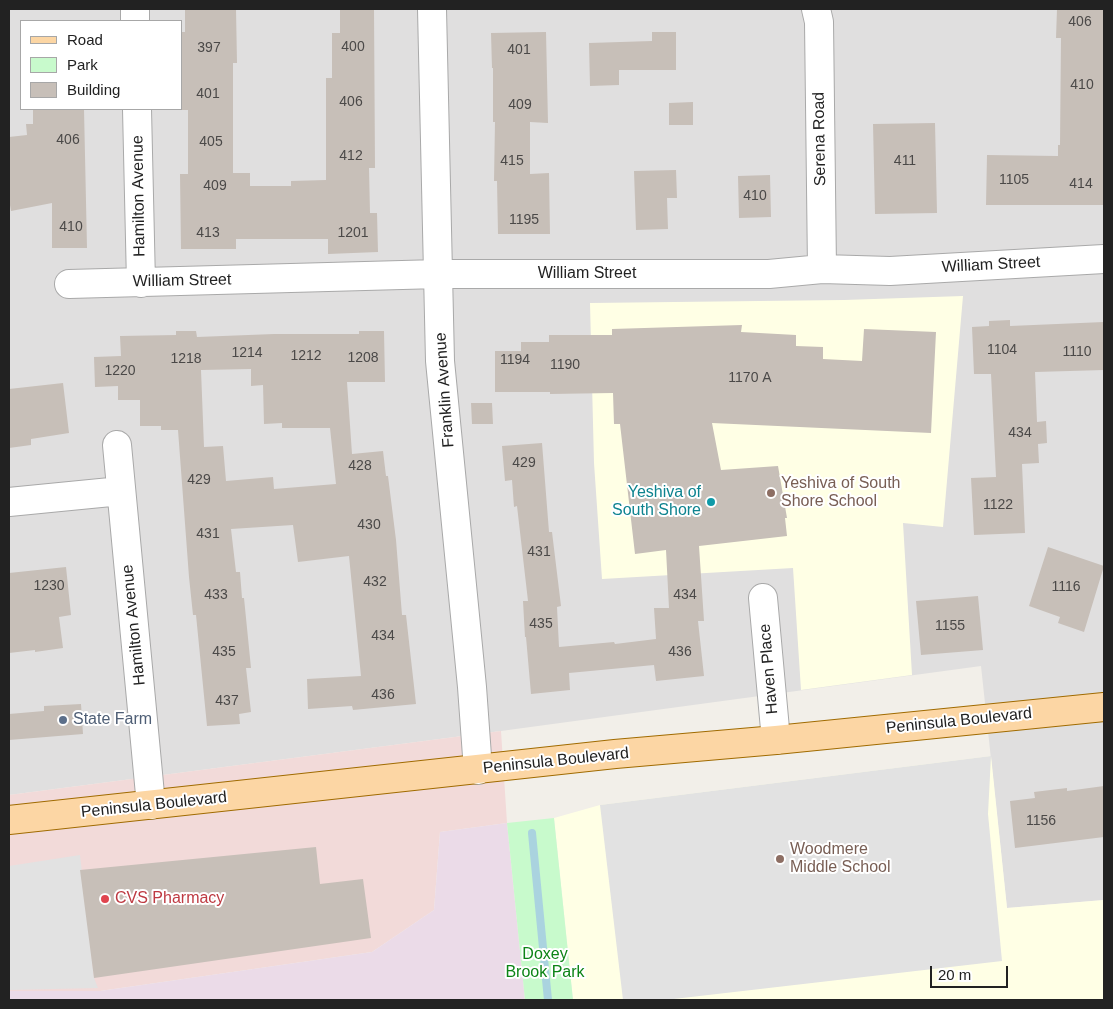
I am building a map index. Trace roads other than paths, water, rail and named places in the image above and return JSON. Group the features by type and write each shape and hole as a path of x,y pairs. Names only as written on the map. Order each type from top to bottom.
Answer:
{"main road":[{"name":"Peninsula Boulevard","path":"9,820 615,754 1104,707"}],"street":[{"name":"Franklin Avenue","path":"432,9 440,361 472,687 478,770"},
{"name":"Serena Road","path":"816,9 819,22 822,269"},
{"name":"Hamilton Avenue","path":"137,110 141,283"},
{"name":"William Street","path":"69,284 439,274 769,274 822,269 890,271 1104,259"},
{"name":"Hamilton Avenue","path":"117,445 151,805"},
{"path":"9,502 121,491"},
{"name":"Haven Place","path":"763,598 776,740"}],"waterway":[{"path":"532,833 548,1000"}],"place":[{"name":"Yeshiva of South Shore School","path":"771,493"},
{"name":"Yeshiva of South Shore","path":"711,502"},
{"name":"State Farm","path":"63,720"},
{"name":"Woodmere Middle School","path":"780,859"},
{"name":"CVS Pharmacy","path":"105,899"}],"park label":[{"name":"Doxey Brook Park","path":"545,964"}]}
